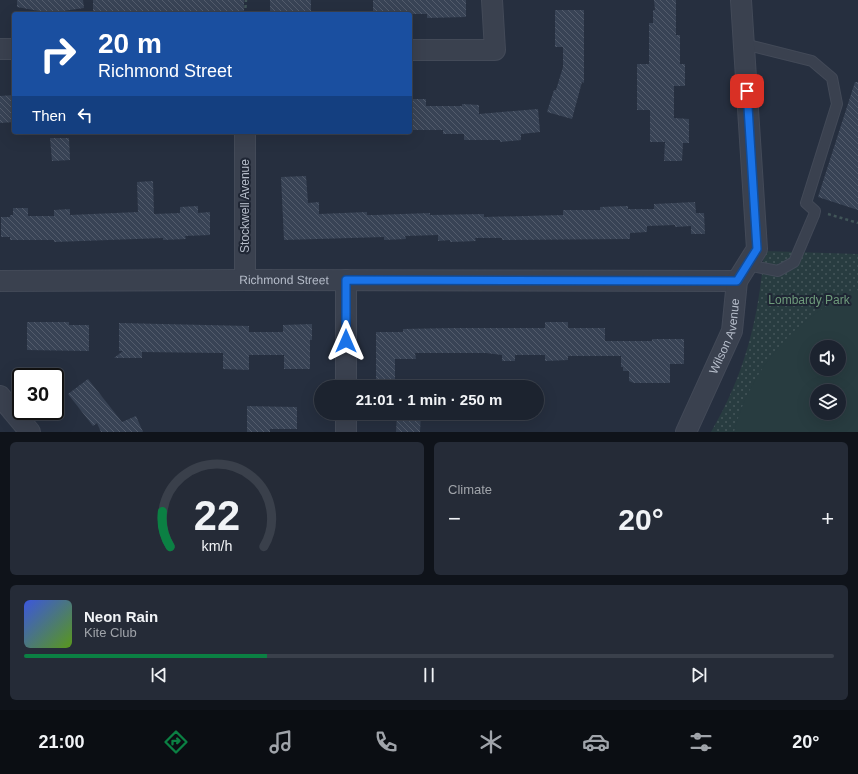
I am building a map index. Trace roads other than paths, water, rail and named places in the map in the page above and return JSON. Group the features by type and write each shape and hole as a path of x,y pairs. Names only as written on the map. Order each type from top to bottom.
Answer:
{"street":[{"path":"412,50 495,50 492,0"},
{"name":"Wilson Avenue","path":"686,432 732,331 737,281 757,249 742,0"},
{"path":"0,49 12,49"},
{"name":"Stockwell Avenue","path":"245,134 245,280"},
{"path":"346,280 346,380"},
{"name":"Richmond Street","path":"0,281 737,281"},
{"path":"0,396 30,432"},
{"path":"346,420 346,432"}],"lane":[{"path":"744,44 812,61 832,78 837,104 806,203 816,211 794,262 778,271 747,264"}],"park label":[{"name":"Lombardy Park","path":"809,300"}]}
